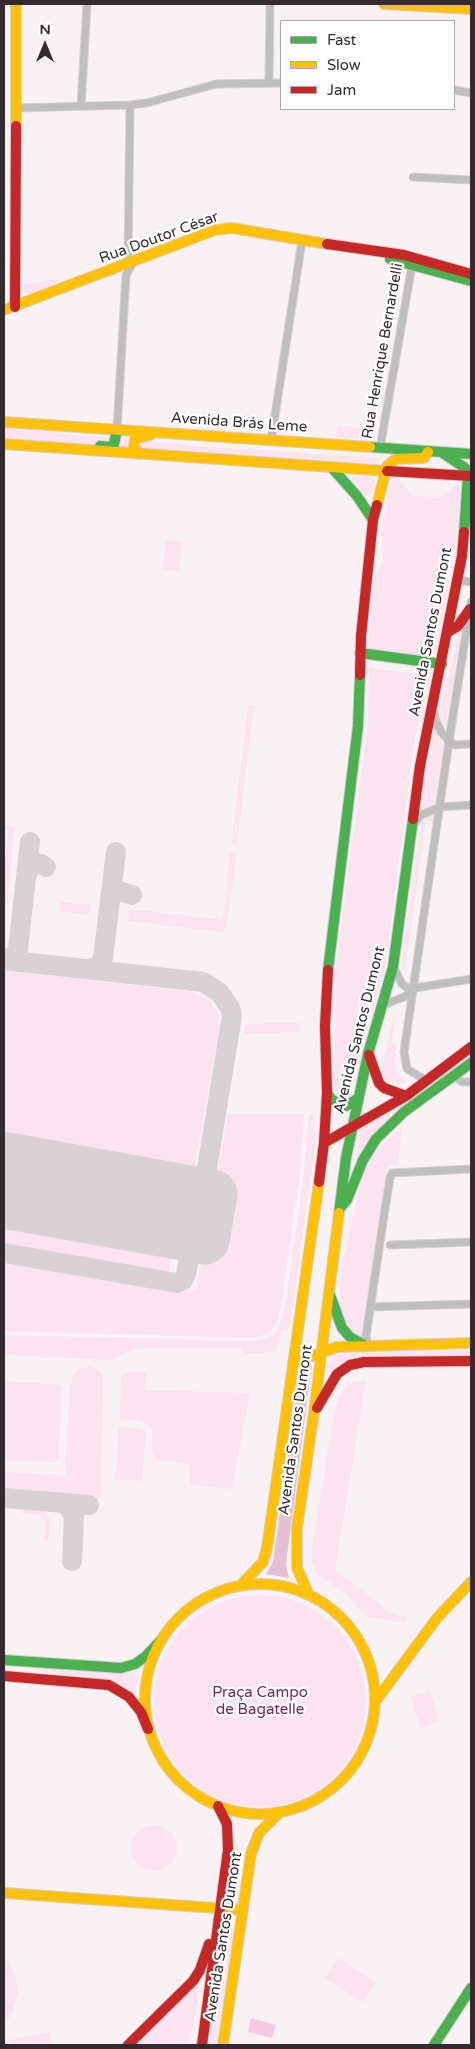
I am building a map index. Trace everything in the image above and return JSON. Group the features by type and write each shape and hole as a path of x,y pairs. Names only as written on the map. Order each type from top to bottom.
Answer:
{"main road":[{"path":"15,306 16,4"},
{"path":"384,4 471,9"},
{"name":"Rua Doutor César","path":"4,310 224,228 237,228 358,250 471,274"},
{"name":"Rua Doutor César","path":"413,261 471,281"},
{"name":"Avenida Brás Leme","path":"4,422 471,454"},
{"path":"85,450 91,445 110,447 116,440 117,430"},
{"path":"139,454 134,446 135,439 153,435 156,432"},
{"path":"4,444 470,476"},
{"path":"385,471 396,459 424,458 428,452"},
{"path":"443,453 461,464 470,476"},
{"path":"332,468 357,496 373,520"},
{"name":"Avenida Santos Dumont","path":"240,1586 263,1562 267,1548 324,1143 327,1093 325,1026 330,955 358,726 360,653 373,520 385,471"},
{"name":"Avenida Santos Dumont","path":"309,1595 297,1568 296,1547 351,1127 368,1054 384,1005 393,967 420,766 442,664 462,556 470,476"},
{"path":"462,556 471,540"},
{"path":"448,632 458,626 471,605"},
{"path":"360,653 442,664"},
{"path":"324,1143 406,1096 471,1047"},
{"path":"368,1054 379,1083 384,1088 406,1096"},
{"path":"340,1209 347,1200 363,1160 376,1139 404,1112 471,1064"},
{"path":"327,1093 332,1100 346,1106 357,1099"},
{"path":"329,1290 342,1328 350,1337 366,1345"},
{"path":"293,1363 337,1347 471,1343"},
{"path":"314,1412 334,1378 350,1365 364,1362 471,1361"},
{"path":"375,1702 437,1618 471,1582"},
{"path":"4,1660 121,1668 135,1664 146,1656 176,1620 195,1604 217,1593 240,1586 261,1584 282,1586 309,1595 326,1604 353,1631 363,1647 370,1665 374,1683 375,1702 368,1740 360,1757 349,1773 330,1791 316,1800 280,1812 248,1813 218,1806 194,1794 174,1776 158,1754 141,1712 124,1692 109,1685 4,1676"},
{"path":"148,1729 145,1706 146,1682 151,1660 162,1639"},
{"name":"Avenida Santos Dumont","path":"202,2045 228,1850 228,1831 225,1818 218,1806"},
{"name":"Avenida Santos Dumont","path":"223,2045 254,1846 259,1833 280,1812"},
{"path":"4,1893 243,1910"},
{"path":"128,2045 193,1981 216,1934"},
{"path":"434,2045 471,1988"}],"street":[{"path":"81,106 87,4"},
{"path":"269,83 270,4"},
{"path":"16,108 130,105 147,103 216,84 280,83"},
{"path":"455,90 471,93"},
{"path":"117,430 126,275 131,263 130,105"},
{"path":"413,177 471,180"},
{"path":"271,440 302,241"},
{"name":"Rua Henrique Bernardelli","path":"380,448 413,261"},
{"path":"114,269 126,275"},
{"path":"458,580 471,582"},
{"path":"427,1080 408,1069 404,1052 449,741 471,605"},
{"path":"433,702 435,719 441,732 449,741 454,745 471,744"},
{"path":"412,825 422,815 440,807 471,805"},
{"path":"393,967 395,974 402,984 409,989 471,979"},
{"path":"384,1005 404,997 414,989"},
{"path":"454,1076 462,1082 471,1082"},
{"path":"366,1345 385,1209 392,1174 397,1172 471,1169"},
{"path":"390,1245 471,1242"},
{"path":"371,1307 471,1304"}],"green space":[{"path":"57,279 56,284 25,294 24,284"},
{"path":"337,426 372,429 371,440 336,437"},
{"path":"4,428 212,447 381,458 377,465 211,455 4,438"},
{"path":"370,476 375,480 375,489 370,495 365,495 351,479 354,477"},
{"path":"399,479 412,496 441,497 455,485 459,484 462,488 455,548 453,553 443,560 443,568 449,581 436,653 431,657 370,649 368,646 374,578 383,564 382,532 389,487 392,481"},
{"path":"166,540 182,542 179,571 163,569"},
{"path":"462,629 446,732 438,713 455,653 458,633"},
{"path":"369,668 431,675 415,735 385,968 348,1100 344,1102 339,1100 334,1088 336,964 368,724"},
{"path":"248,705 254,705 237,845 231,844"},
{"path":"434,729 443,745 435,802 422,809"},
{"path":"433,814 433,822 426,822 405,971 401,968 421,821"},
{"path":"4,824 15,827 7,904 4,904 4,868 9,830 4,829"},
{"path":"230,852 237,853 227,925 223,932 128,921 129,909 223,920"},
{"path":"61,902 90,905 89,915 59,911"},
{"path":"4,970 192,992 211,1001 218,1015 220,1026 191,1185 181,1188 4,1156"},
{"path":"395,1013 392,1042 397,1046 395,1062 397,1071 405,1083 399,1084 387,1081 381,1069"},
{"path":"300,1023 301,1028 300,1031 295,1032 243,1034 245,1025"},
{"path":"471,1053 471,1056 390,1117 367,1142 357,1161 360,1131 363,1127 398,1107"},
{"path":"228,1114 304,1114 301,1164 281,1305 278,1319 270,1332 259,1337 250,1338 4,1331 4,1256 196,1291"},
{"path":"309,1114 314,1114 315,1145 290,1329 282,1330 277,1351 246,1354 241,1348 145,1348 133,1350 110,1360 4,1355 4,1335 249,1341 274,1335 279,1327 285,1307 303,1181"},
{"path":"402,1126 398,1165 387,1166 362,1337 360,1338 349,1332 339,1313 341,1269 360,1186 366,1170 380,1147"},
{"path":"4,1205 170,1235 175,1240 169,1271 163,1277 153,1277 4,1249"},
{"path":"471,1350 471,1355 357,1357 336,1366 326,1375 328,1363 339,1354 368,1351"},
{"path":"91,1366 102,1375 103,1380 101,1496 98,1498 4,1490 4,1472 61,1475 68,1480 65,1466 70,1385 77,1370"},
{"path":"134,1371 146,1372 145,1390 250,1393 232,1489 191,1485 189,1464 156,1460 152,1452 152,1430 150,1426 140,1421 120,1419 121,1377 126,1373"},
{"path":"4,1381 62,1385 59,1458 56,1462 4,1461"},
{"path":"366,1381 335,1570 381,1605 386,1611 408,1618 405,1623 365,1616 344,1592 318,1575 313,1564 311,1552 334,1413 341,1393 348,1384"},
{"path":"119,1427 137,1428 146,1432 142,1481 115,1479"},
{"path":"27,1507 44,1509 50,1521 48,1541 44,1541 45,1522 42,1517 38,1514 22,1514 23,1509"},
{"name":"Praça Campo de Bagatelle","path":"260,1595 281,1597 300,1603 319,1613 335,1626 348,1642 358,1661 364,1680 366,1701 364,1722 358,1741 348,1760 335,1776 319,1789 300,1799 281,1805 260,1807 239,1805 220,1799 201,1789 185,1776 172,1760 162,1741 156,1722 154,1701 156,1680 162,1661 172,1642 185,1626 201,1613 220,1603 239,1597"},
{"path":"44,1669 122,1674 138,1671 136,1692 101,1678 43,1673"},
{"path":"430,1691 439,1721 420,1728 411,1696"},
{"path":"154,1825 167,1829 173,1835 177,1848 173,1861 167,1867 154,1871 141,1867 135,1861 131,1848 135,1835 141,1829"},
{"path":"229,1926 233,1931 219,2045 209,2045 224,1932 226,1927"},
{"path":"4,1957 15,1974 18,1993 13,2012 4,2025"},
{"path":"338,1958 376,1982 363,2002 325,1978"},
{"path":"199,1986 196,2011 188,2045 132,2045 191,1991"},
{"path":"49,2032 52,2045 4,2045 4,2041"}],"shaded area":[{"path":"312,1363 286,1564 289,1578 266,1574 273,1562 299,1377 304,1367"},
{"path":"251,2018 276,2025 272,2038 248,2032"}],"taxiway":[{"path":"5,960 15,955 18,949 30,842"},
{"path":"87,969 98,967 103,958 116,852"},
{"path":"27,875 29,869 35,864 41,864 46,867"},
{"path":"111,893 116,890 132,895"},
{"path":"4,960 203,982 219,992 230,1008 232,1016 203,1192 199,1202 192,1207 177,1210 84,1194"},
{"path":"4,1253 177,1283 183,1280 186,1274 193,1232 189,1224 181,1216 167,1210"},
{"path":"4,1498 89,1505"},
{"path":"70,1510 74,1516 72,1561"}],"runway":[{"path":"4,1156 213,1194 205,1240 4,1204"}],"traffic: fast":[{"path":"390,259 471,281"},
{"path":"100,446 110,447 114,444 117,430"},
{"path":"370,447 471,454"},
{"path":"443,453 465,468 468,476 464,532"},
{"path":"332,468 357,496 373,520"},
{"path":"360,653 442,664"},
{"path":"328,970 358,726 360,675"},
{"path":"339,1213 346,1158 368,1054 393,967 413,819"},
{"path":"340,1208 347,1200 363,1160 376,1139 404,1112 471,1063"},
{"path":"327,1093 332,1100 346,1106 357,1099"},
{"path":"330,1295 342,1328 350,1337 364,1345"},
{"path":"4,1660 121,1668 135,1664 146,1656 162,1639"},
{"path":"434,2045 471,1988"}],"traffic: slow":[{"path":"16,4 16,126"},
{"path":"384,4 471,9"},
{"path":"4,310 215,230 232,228 327,244"},
{"path":"4,422 370,447"},
{"path":"139,454 134,446 135,439 150,435"},
{"path":"4,444 387,471"},
{"path":"377,505 387,466 396,459 424,458 428,452"},
{"path":"240,1586 263,1562 267,1548 319,1182"},
{"path":"309,1595 297,1568 297,1528 314,1412 339,1213"},
{"path":"293,1363 337,1347 471,1343"},
{"path":"375,1702 437,1618 471,1582"},
{"path":"260,1584 282,1586 304,1593 324,1603 349,1626 356,1635 370,1666 375,1699 373,1721 366,1743 356,1763 333,1788 324,1795 293,1809 260,1814 238,1812 216,1805 196,1795 171,1772 164,1763 150,1732 145,1699 147,1677 154,1655 164,1635 187,1610 196,1603 227,1589 260,1584"},
{"path":"223,2045 251,1854 259,1833 280,1812"},
{"path":"4,1893 243,1910"}],"traffic: jam":[{"path":"15,307 16,126"},
{"path":"327,244 404,255 471,274"},
{"path":"387,471 471,476"},
{"path":"360,675 361,636 373,520 377,505"},
{"path":"413,819 420,766 462,556 464,532"},
{"path":"448,632 458,626 470,609"},
{"path":"319,1182 327,1093 325,1026 328,970"},
{"path":"324,1143 406,1096 471,1047"},
{"path":"369,1055 379,1083 384,1088 406,1096"},
{"path":"317,1408 337,1374 350,1365 364,1362 471,1361"},
{"path":"4,1676 109,1685 129,1697 141,1712 148,1729"},
{"path":"202,2045 228,1850 227,1824 218,1806"},
{"path":"128,2045 193,1981 200,1970 209,1944"}]}
